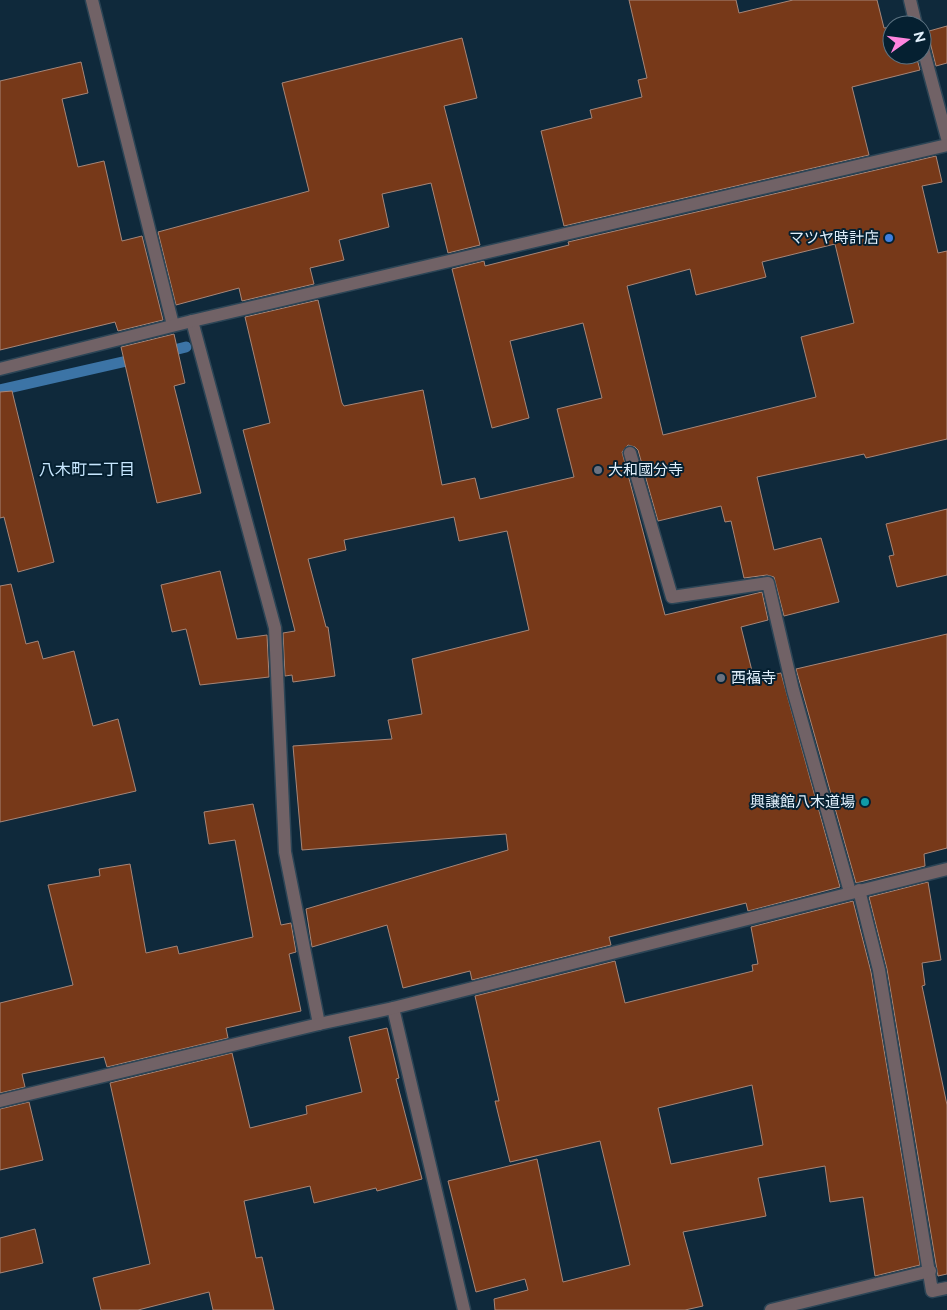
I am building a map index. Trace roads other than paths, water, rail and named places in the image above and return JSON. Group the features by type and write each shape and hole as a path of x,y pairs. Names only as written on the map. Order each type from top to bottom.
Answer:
{"street":[{"path":"92,0 173,325"},
{"path":"910,0 914,15"},
{"path":"927,65 947,138"},
{"path":"0,369 173,325 947,145"},
{"path":"192,321 274,628 285,852 319,1024"},
{"path":"630,453 672,597 768,583 793,690 879,970 932,1291 947,1288"},
{"path":"0,1101 393,1008 947,869"},
{"path":"393,1008 464,1310"},
{"path":"771,1310 930,1271"}],"waterway":[{"path":"162,353 186,347"},
{"path":"0,390 140,358"}],"place":[{"name":"マツヤ時計店","path":"889,238"},
{"name":"大和國分寺","path":"598,470"},
{"name":"西福寺","path":"721,678"},
{"name":"興譲館八木道場","path":"865,802"}],"district":[{"name":"八木町二丁目","path":"87,469"}]}
